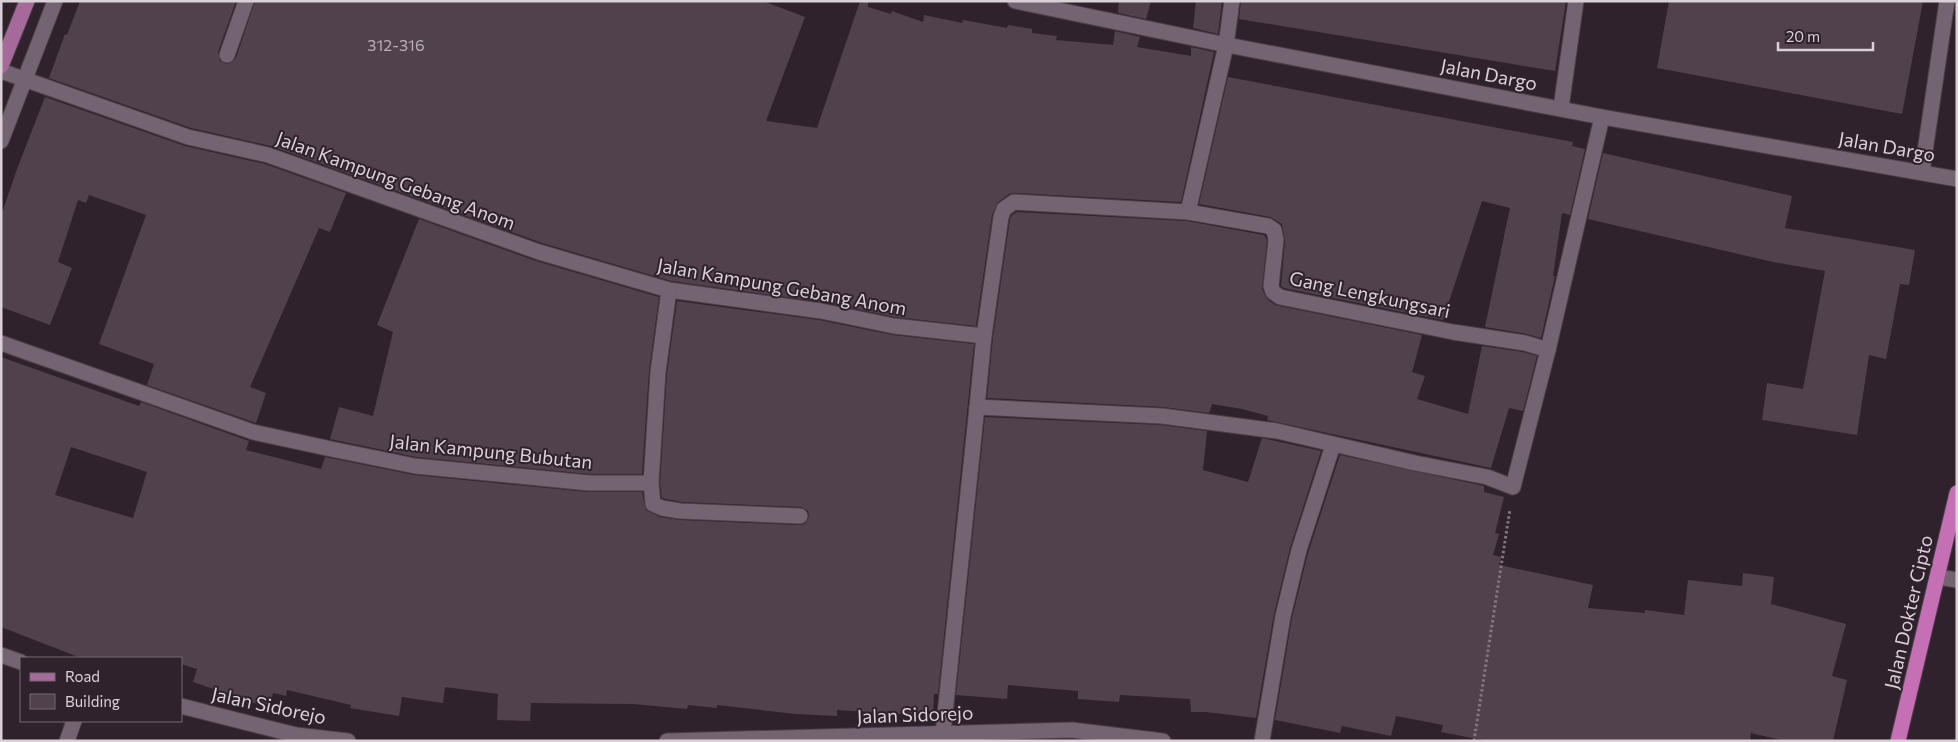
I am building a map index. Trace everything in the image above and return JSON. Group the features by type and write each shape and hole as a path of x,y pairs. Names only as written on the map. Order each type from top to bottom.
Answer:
{"highway":[{"name":"Jalan Dokter Cipto","path":"1898,741 1957,493"}],"main road":[{"path":"1,66 27,1"}],"street":[{"path":"1,142 55,1"},
{"path":"227,55 246,1"},
{"name":"Jalan Dargo","path":"1015,1 1226,45 1602,117 1957,179"},
{"path":"943,733 984,336 1001,217 1004,209 1014,202 1188,212 1226,45 1232,1"},
{"path":"1561,108 1576,1"},
{"path":"1922,172 1947,1"},
{"name":"Jalan Kampung Gebang Anom","path":"1,71 188,136 268,155 539,252 668,290 821,311 894,326 984,336"},
{"path":"977,407 1162,416 1277,431 1333,445 1487,477 1513,487 1548,350 1602,117"},
{"name":"Gang Lengkungsari","path":"1188,212 1268,226 1274,230 1276,240 1271,286 1273,292 1280,297 1453,332 1525,343 1548,350"},
{"path":"668,290 658,372 651,483 653,504 662,508 680,511 800,516"},
{"name":"Jalan Kampung Bubutan","path":"1,343 253,432 415,466 589,483 651,483"},
{"path":"1262,741 1283,616 1299,550 1333,445"},
{"path":"1938,577 1957,580"},
{"path":"1,655 20,662"},
{"name":"Jalan Sidorejo","path":"182,706 296,735 348,741"},
{"path":"67,741 74,722"},
{"name":"Jalan Sidorejo","path":"667,741 1072,730 1163,741"}],"path":[{"path":"1474,741 1513,487"}],"building":[{"path":"80,1 236,1 218,52 220,61 228,64 236,58 255,1 763,1 805,17 766,121 817,128 860,1 868,1 868,7 891,14 892,11 923,22 924,15 962,23 963,20 1007,28 1008,25 1032,29 1032,33 1057,36 1056,40 1113,45 1115,31 1140,37 1137,47 1191,56 1191,47 1214,52 1181,202 1009,194 998,202 992,215 976,326 895,317 822,302 671,281 542,243 271,146 191,128 49,78 65,34 67,35"},
{"path":"1119,1 1151,1 1146,19 1118,13"},
{"path":"1196,1 1222,1 1218,34 1193,28"},
{"path":"1241,1 1566,1 1555,71 1239,19"},
{"path":"1669,1 1923,1 1902,114 1657,68"},
{"path":"1228,77 1573,142 1572,146 1585,149 1570,215 1562,213 1553,276 1555,276 1541,338 1485,327 1510,208 1482,201 1443,320 1281,286 1285,241 1282,224 1270,217 1199,204"},
{"path":"45,97 185,146 265,164 346,193 330,232 319,228 250,387 266,393 256,423 147,385 154,364 99,344 146,215 89,195 86,203 78,200 58,262 72,268 50,325 1,307 1,216"},
{"path":"1603,153 1792,196 1785,228 1915,250 1909,285 1900,284 1886,359 1869,355 1857,435 1762,420 1767,383 1803,389 1825,271 1773,262 1588,219"},
{"path":"1017,212 1187,221 1264,235 1267,240 1262,289 1267,299 1275,305 1422,335 1412,372 1425,376 1417,399 1468,414 1482,346 1537,356 1523,411 1509,408 1491,468 1267,420 1268,416 1212,404 1209,413 1163,407 987,398 993,337 1010,219"},
{"path":"419,219 536,261 659,297 649,371 642,474 589,474 416,457 330,439 339,407 373,416 393,332 377,325"},
{"path":"677,301 819,320 893,335 974,344 938,694 934,694 933,716 837,710 837,716 796,714 717,705 717,708 688,705 687,709 634,704 531,703 530,721 497,720 498,694 445,687 443,703 402,697 399,716 350,708 351,705 287,690 286,696 273,693 269,708 193,682 197,669 182,664 182,657 78,657 1,627 1,357 139,406 141,402 249,441 246,450 321,469 325,457 414,475 588,492 642,492 646,510 660,517 680,520 800,525 805,524 809,516 808,511 801,507 681,502 662,498 660,483 667,373","holes":["71,447 147,472 133,518 55,495"]},
{"path":"985,417 1161,425 1207,431 1203,470 1248,482 1262,438 1321,451 1290,548 1274,614 1256,718 1191,712 1190,699 1120,695 1119,702 1078,699 1078,691 1008,685 1007,699 956,695"},
{"path":"1340,455 1484,486 1484,492 1504,497 1495,533 1499,534 1493,555 1501,557 1499,565 1593,585 1588,608 1645,613 1645,610 1684,615 1688,580 1742,586 1743,573 1774,577 1771,604 1846,624 1832,676 1847,680 1833,741 1785,741 1751,733 1750,741 1488,741 1441,732 1443,725 1396,716 1391,736 1342,726 1340,733 1275,720 1292,618 1308,553"}]}
